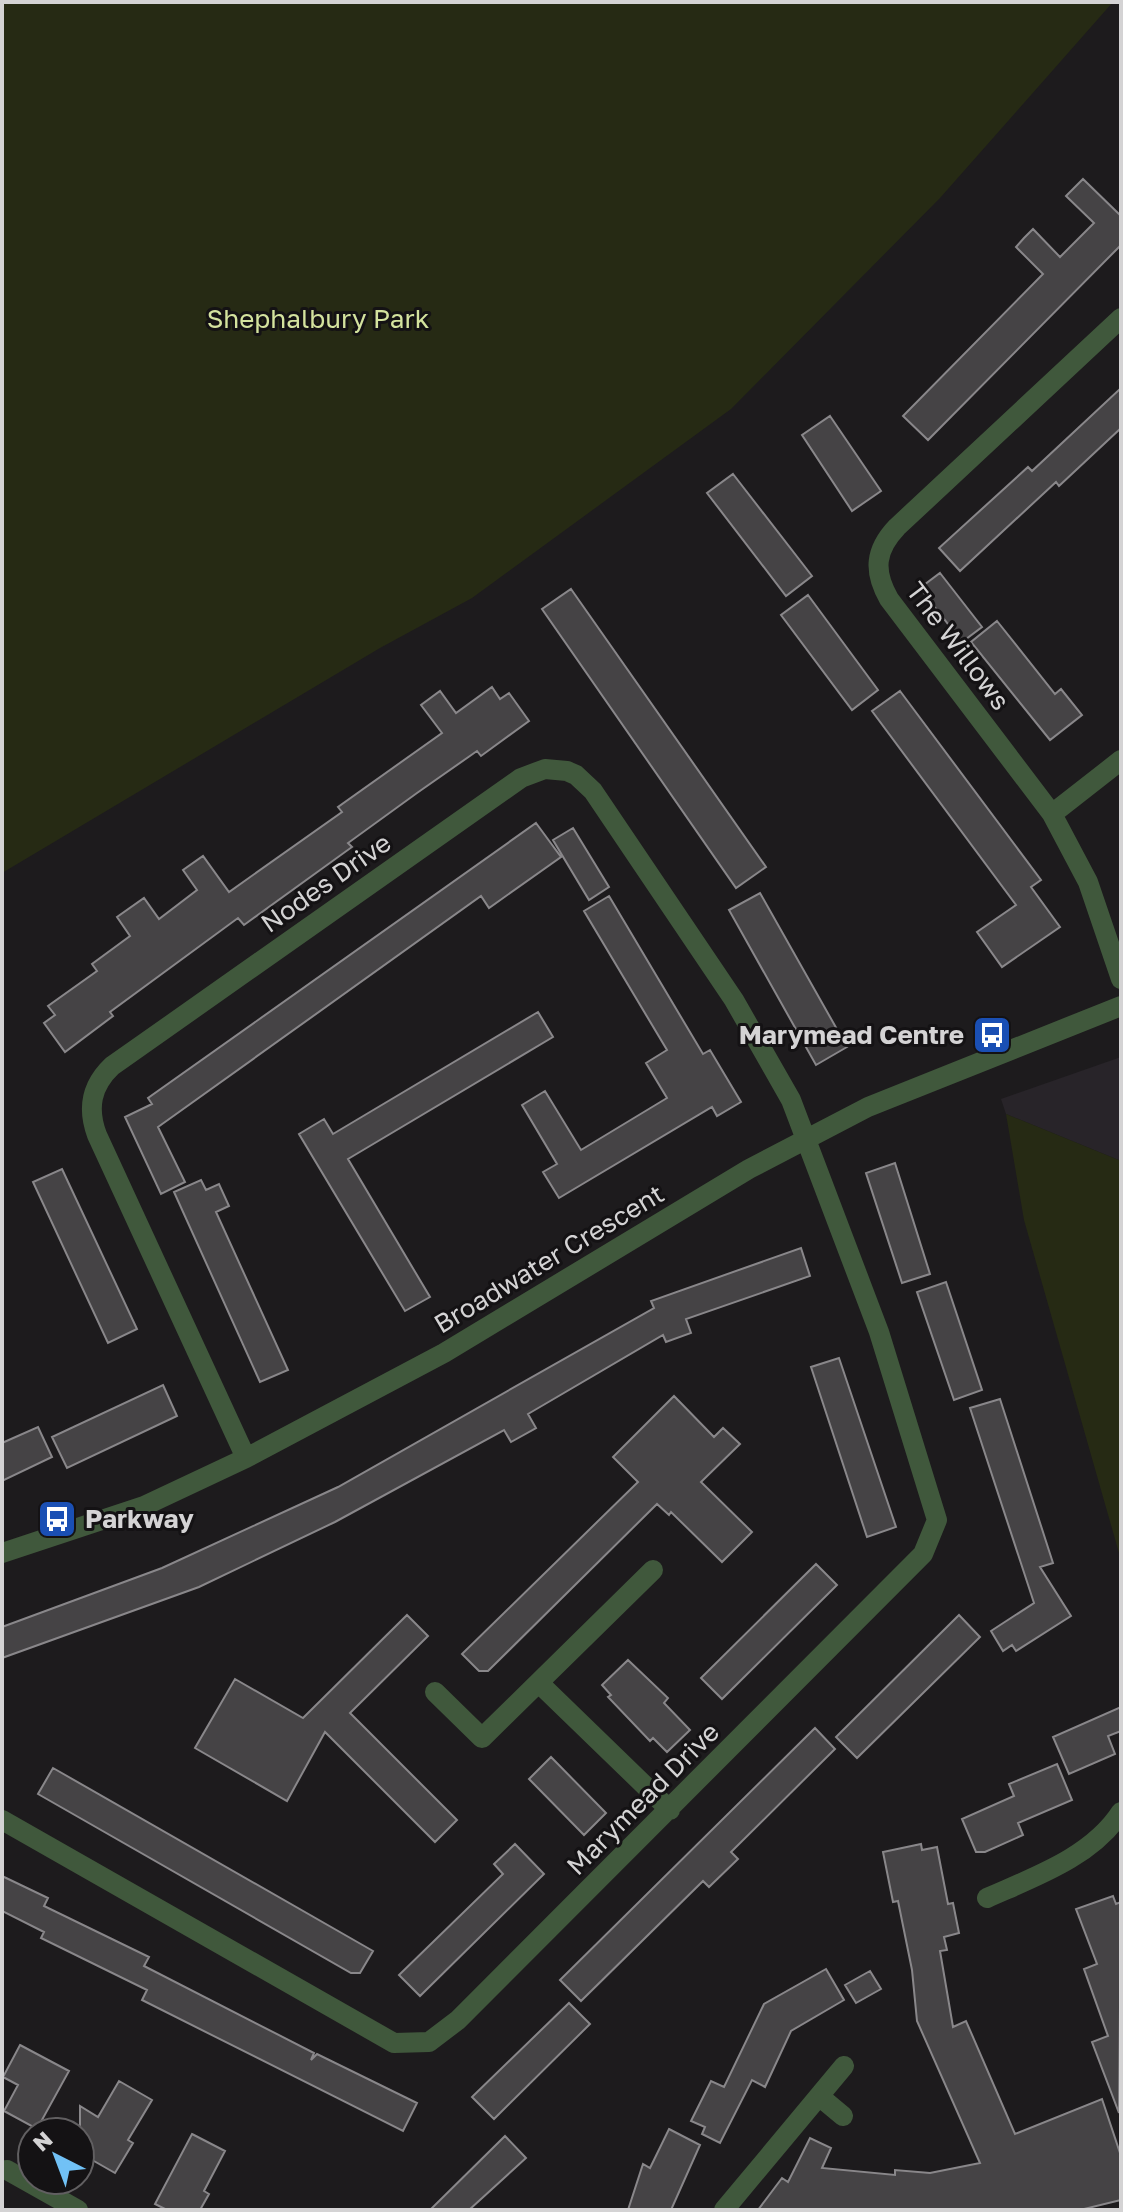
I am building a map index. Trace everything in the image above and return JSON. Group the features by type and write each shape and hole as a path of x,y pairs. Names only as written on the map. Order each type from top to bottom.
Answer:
{"street":[{"name":"The Willows","path":"1121,318 897,527 877,559 879,578 889,599 1052,814 1088,882 1121,979"},
{"path":"1052,814 1121,760"},
{"name":"Nodes Drive","path":"246,1458 97,1135 91,1113 94,1091 112,1066 521,778 545,769 567,771 593,791 734,1000 791,1100 808,1140"},
{"name":"Broadwater Crescent","path":"2,1553 144,1506 246,1458 444,1353 749,1169 881,1101 1121,1006"},
{"name":"Marymead Drive","path":"2,1820 394,2043 429,2042 458,2020 923,1554 937,1520 879,1332 808,1140"},
{"path":"435,1692 482,1738 653,1570"},
{"path":"540,1684 670,1810"},
{"path":"987,1898 1058,1867 1117,1826"},
{"path":"724,2210 844,2066"},
{"path":"819,2096 843,2116"},
{"path":"7,2170 54,2204 78,2210"}],"shaded area":[{"path":"1121,1057 1121,1161 1006,1114 1001,1099"}],"green space":[{"name":"Shephalbury Park","path":"2,2 1113,2 940,198 731,409 472,598 380,648 2,873"},
{"path":"1006,1114 1121,1161 1121,1560 1024,1220"}],"building":[{"path":"1083,179 1121,216 1121,245 928,440 903,416 1043,274 1016,247 1024,238 1033,229 1060,257 1094,223 1066,196"},
{"path":"1121,388 1121,428 1059,486 1056,482 960,571 939,548 1028,467 1032,471"},
{"path":"830,416 881,491 852,511 802,435"},
{"path":"733,474 812,576 786,596 707,493"},
{"path":"940,573 982,627 962,642 920,588"},
{"path":"571,589 766,867 736,888 542,609"},
{"path":"808,595 878,690 852,710 781,615"},
{"path":"997,621 1055,694 1061,689 1082,715 1050,740 971,642"},
{"path":"492,687 500,699 509,693 529,721 481,756 477,751 417,793 348,843 352,847 244,925 238,918 110,1012 113,1016 65,1052 44,1023 55,1015 48,1006 97,971 92,964 130,936 117,917 144,898 159,919 197,890 183,870 203,856 229,892 342,812 338,807 442,733 421,705 440,691 456,713"},
{"path":"900,691 1041,880 1031,887 1060,927 1002,967 977,932 1016,905 872,711"},
{"path":"536,823 561,857 489,908 481,896 158,1127 185,1182 161,1194 125,1117 152,1104 148,1098"},
{"path":"573,828 609,887 589,900 553,840"},
{"path":"760,893 847,1047 816,1065 729,910"},
{"path":"609,896 703,1054 710,1050 741,1102 717,1116 712,1107 559,1198 543,1172 557,1164 522,1105 545,1091 581,1150 667,1098 646,1063 667,1050 584,911"},
{"path":"538,1012 553,1037 348,1159 430,1297 405,1311 299,1134 324,1119 333,1134"},
{"path":"895,1163 930,1274 902,1283 866,1173"},
{"path":"62,1169 137,1329 108,1343 33,1182"},
{"path":"201,1180 206,1190 219,1184 229,1206 216,1212 288,1370 260,1382 174,1192"},
{"path":"801,1248 810,1276 686,1319 691,1333 666,1342 663,1335 528,1414 536,1428 511,1442 504,1430 335,1522 199,1587 2,1658 2,1627 162,1568 338,1487 654,1308 651,1301"},
{"path":"946,1282 982,1390 954,1400 917,1292"},
{"path":"839,1358 896,1527 867,1537 811,1367"},
{"path":"163,1385 177,1416 67,1468 52,1437"},
{"path":"674,1396 714,1437 723,1428 740,1444 701,1482 752,1532 722,1562 671,1512 669,1515 657,1504 488,1671 479,1671 462,1654 638,1482 613,1457"},
{"path":"1000,1399 1053,1563 1040,1567 1071,1616 1016,1651 1012,1645 1003,1651 991,1631 1034,1603 970,1408"},
{"path":"38,1427 52,1457 2,1481 2,1443"},
{"path":"816,1564 837,1585 722,1699 701,1678"},
{"path":"407,1615 428,1636 350,1713 457,1820 435,1842 325,1732 287,1801 195,1748 235,1679 303,1718"},
{"path":"959,1615 980,1637 857,1758 836,1737"},
{"path":"628,1660 668,1698 664,1703 690,1730 667,1752 653,1738 650,1741 608,1697 611,1695 602,1685"},
{"path":"1121,1707 1121,1731 1108,1736 1115,1754 1069,1774 1053,1737"},
{"path":"815,1728 835,1749 731,1852 738,1859 709,1887 703,1881 581,2001 560,1980"},
{"path":"551,1757 606,1813 584,1835 529,1779"},
{"path":"1057,1764 1072,1800 1018,1823 1023,1835 985,1852 976,1852 962,1819 1014,1796 1009,1784"},
{"path":"53,1768 373,1951 360,1973 351,1973 38,1794"},
{"path":"515,1844 544,1874 420,1996 399,1975 503,1874 494,1864"},
{"path":"921,1844 922,1850 937,1847 948,1904 953,1903 959,1933 944,1937 947,1950 940,1951 953,2027 966,2021 1015,2134 1102,2099 1121,2156 1121,2200 1080,2210 758,2210 782,2178 788,2182 810,2138 831,2148 822,2168 895,2175 895,2170 930,2173 980,2163 917,2021 912,1970 898,1901 893,1902 883,1852"},
{"path":"2,1876 48,1898 44,1906 149,1957 144,1966 314,2053 311,2060 317,2054 417,2103 403,2131 142,2000 147,1990 41,1938 44,1932 2,1911"},
{"path":"1113,1896 1116,1904 1121,1902 1119,2113 1092,2042 1108,2036 1084,1969 1097,1964 1076,1909"},
{"path":"826,1969 844,2000 791,2031 765,2087 752,2080 720,2143 702,2134 705,2127 691,2121 711,2081 724,2087 764,2004"},
{"path":"870,1971 881,1989 856,2003 845,1985"},
{"path":"569,2003 590,2024 494,2119 472,2097"},
{"path":"20,2045 69,2071 44,2116 16,2118 4,2111 18,2085 3,2077"},
{"path":"119,2081 152,2100 128,2140 133,2143 115,2173 96,2162 96,2116 80,2116 80,2106 98,2117"},
{"path":"669,2129 700,2145 671,2210 628,2210 643,2164 650,2168"},
{"path":"192,2134 225,2151 204,2191 209,2194 200,2210 167,2210 155,2204"},
{"path":"505,2136 526,2158 469,2210 430,2210"}],"place":[{"name":"Marymead Centre","path":"992,1035"},
{"name":"Parkway","path":"57,1519"}]}
